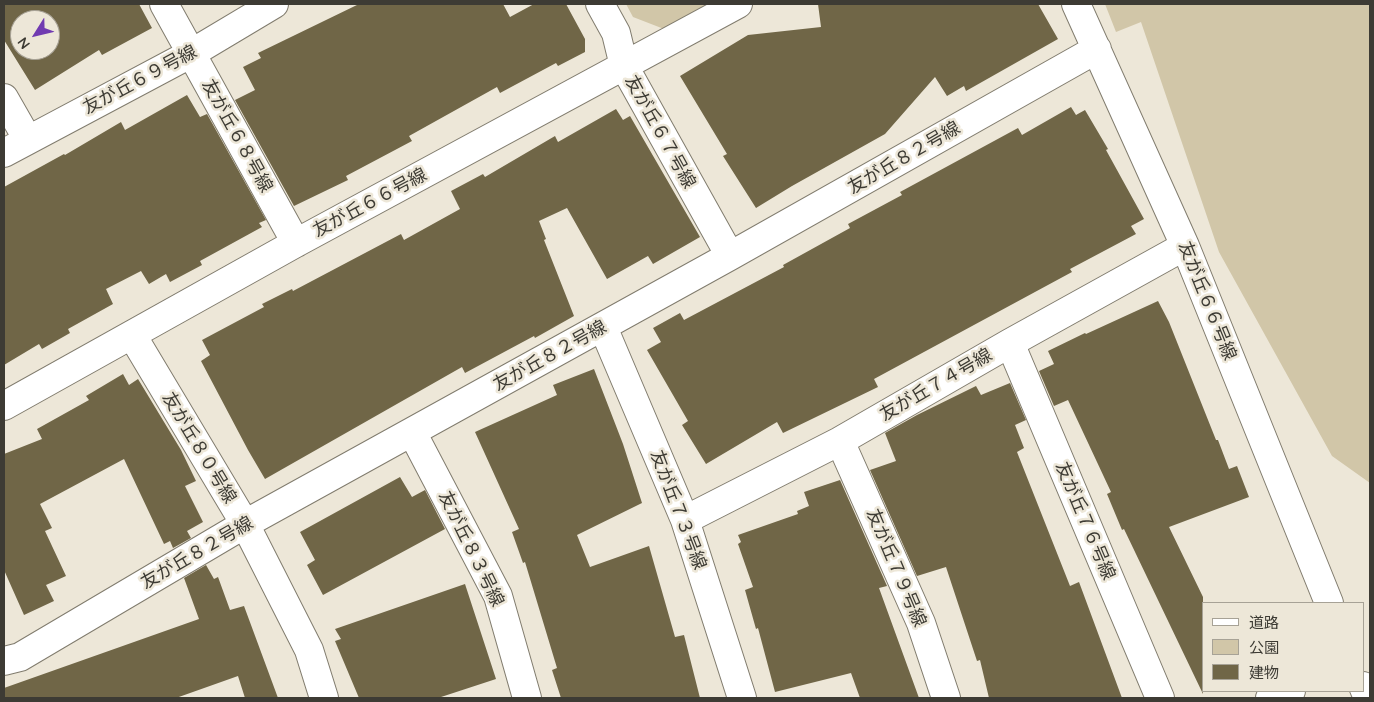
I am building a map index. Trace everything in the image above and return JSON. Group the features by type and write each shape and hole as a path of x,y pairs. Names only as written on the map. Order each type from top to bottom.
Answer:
{"street":[{"name":"友が丘６８号線","path":"164,4 296,243"},
{"name":"友が丘６９号線","path":"4,154 192,53 274,4"},
{"name":"友が丘６７号線","path":"600,4 616,33 624,66 730,256"},
{"name":"友が丘６６号線","path":"4,406 296,243 738,4"},
{"name":"友が丘６６号線","path":"1076,4 1185,246 1330,602"},
{"name":"友が丘８２号線","path":"4,661 20,657 245,524 603,327 1097,48"},
{"path":"4,98 28,140"},
{"name":"友が丘７４号線","path":"685,520 840,441 1010,343 1185,246"},
{"name":"友が丘７３号線","path":"603,327 685,520 742,698"},
{"name":"友が丘８０号線","path":"132,335 245,524 309,650 324,698"},
{"name":"友が丘７６号線","path":"1010,343 1160,698"},
{"name":"友が丘８３号線","path":"412,432 498,596 527,698"},
{"name":"友が丘７９号線","path":"840,441 921,623 946,698"},
{"path":"1270,698 1289,692"}],"green space":[{"path":"626,4 708,4 664,29 633,17"},
{"path":"1105,4 1370,4 1370,483 1332,456 1219,252 1141,22 1116,32"}],"building":[{"path":"4,4 139,4 152,28 102,55 99,50 35,90 16,60 60,60 60,10 10,10 10,50 4,40"},
{"path":"359,4 503,4 510,17 534,4 566,4 585,39 585,52 558,66 556,63 500,93 497,87 409,136 412,141 346,176 348,180 294,206 235,100 255,90 243,67 261,58 258,53"},
{"path":"818,4 1038,4 1058,39 966,91 964,86 947,96 935,77 885,134 756,208 723,156 727,154 680,76 748,35 821,27"},
{"path":"187,95 200,117 207,114 266,220 259,223 262,227 200,261 202,265 170,282 166,274 149,284 141,271 106,289 113,304 68,329 70,333 42,349 39,344 4,365 4,187 65,155 121,122 125,130"},
{"path":"1071,107 1076,115 1085,110 1108,149 1106,150 1144,219 1131,226 1136,234 1070,269 1072,272 874,379 878,387 783,433 777,422 706,464 682,425 688,421 647,350 661,342 653,328 680,313 684,320 784,267 783,265 850,228 848,224 902,195 900,192 1018,128 1022,135"},
{"path":"616,109 623,120 630,116 700,237 653,264 648,256 607,279 567,208 539,221 546,239 544,240 574,316 465,373 462,367 265,479 201,361 210,355 202,340 264,307 262,304 292,289 293,291 401,234 404,240 460,209 451,191 483,174 485,177 555,136 558,142"},
{"path":"1158,301 1169,322 1229,469 1237,466 1249,497 1169,527 1203,597 1202,692 1124,529 1122,530 1107,494 1111,492 1068,400 1054,406 1039,371 1054,364 1048,351"},
{"path":"594,369 623,444 642,503 577,535 590,567 649,546 675,637 684,635 700,698 561,698 552,670 557,668 525,562 523,563 512,532 519,529 475,432 557,395 553,385"},
{"path":"123,374 129,385 138,379 181,450 196,481 185,486 203,522 187,531 191,538 173,548 170,541 164,544 124,459 40,504 52,528 45,531 66,576 46,585 54,601 24,615 4,570 4,454 42,439 37,429 89,400 86,396"},
{"path":"1010,383 1026,420 1015,425 1024,448 1017,452 1070,586 1079,582 1122,698 989,698 980,660 977,661 946,567 917,576 870,470 896,461 885,433 976,386 981,395"},
{"path":"400,477 412,497 425,490 445,529 323,595 307,565 315,560 300,532"},
{"path":"840,480 887,586 879,588 919,698 860,698 851,673 775,692 758,628 756,629 745,590 753,587 738,544 741,542 738,535 798,514 797,511 809,506 804,492"},
{"path":"206,565 214,579 218,577 230,610 244,606 278,698 245,698 238,676 176,698 4,698 4,688 199,619 184,578"},
{"path":"465,584 496,679 438,698 359,698 335,641 341,639 335,629"}]}
